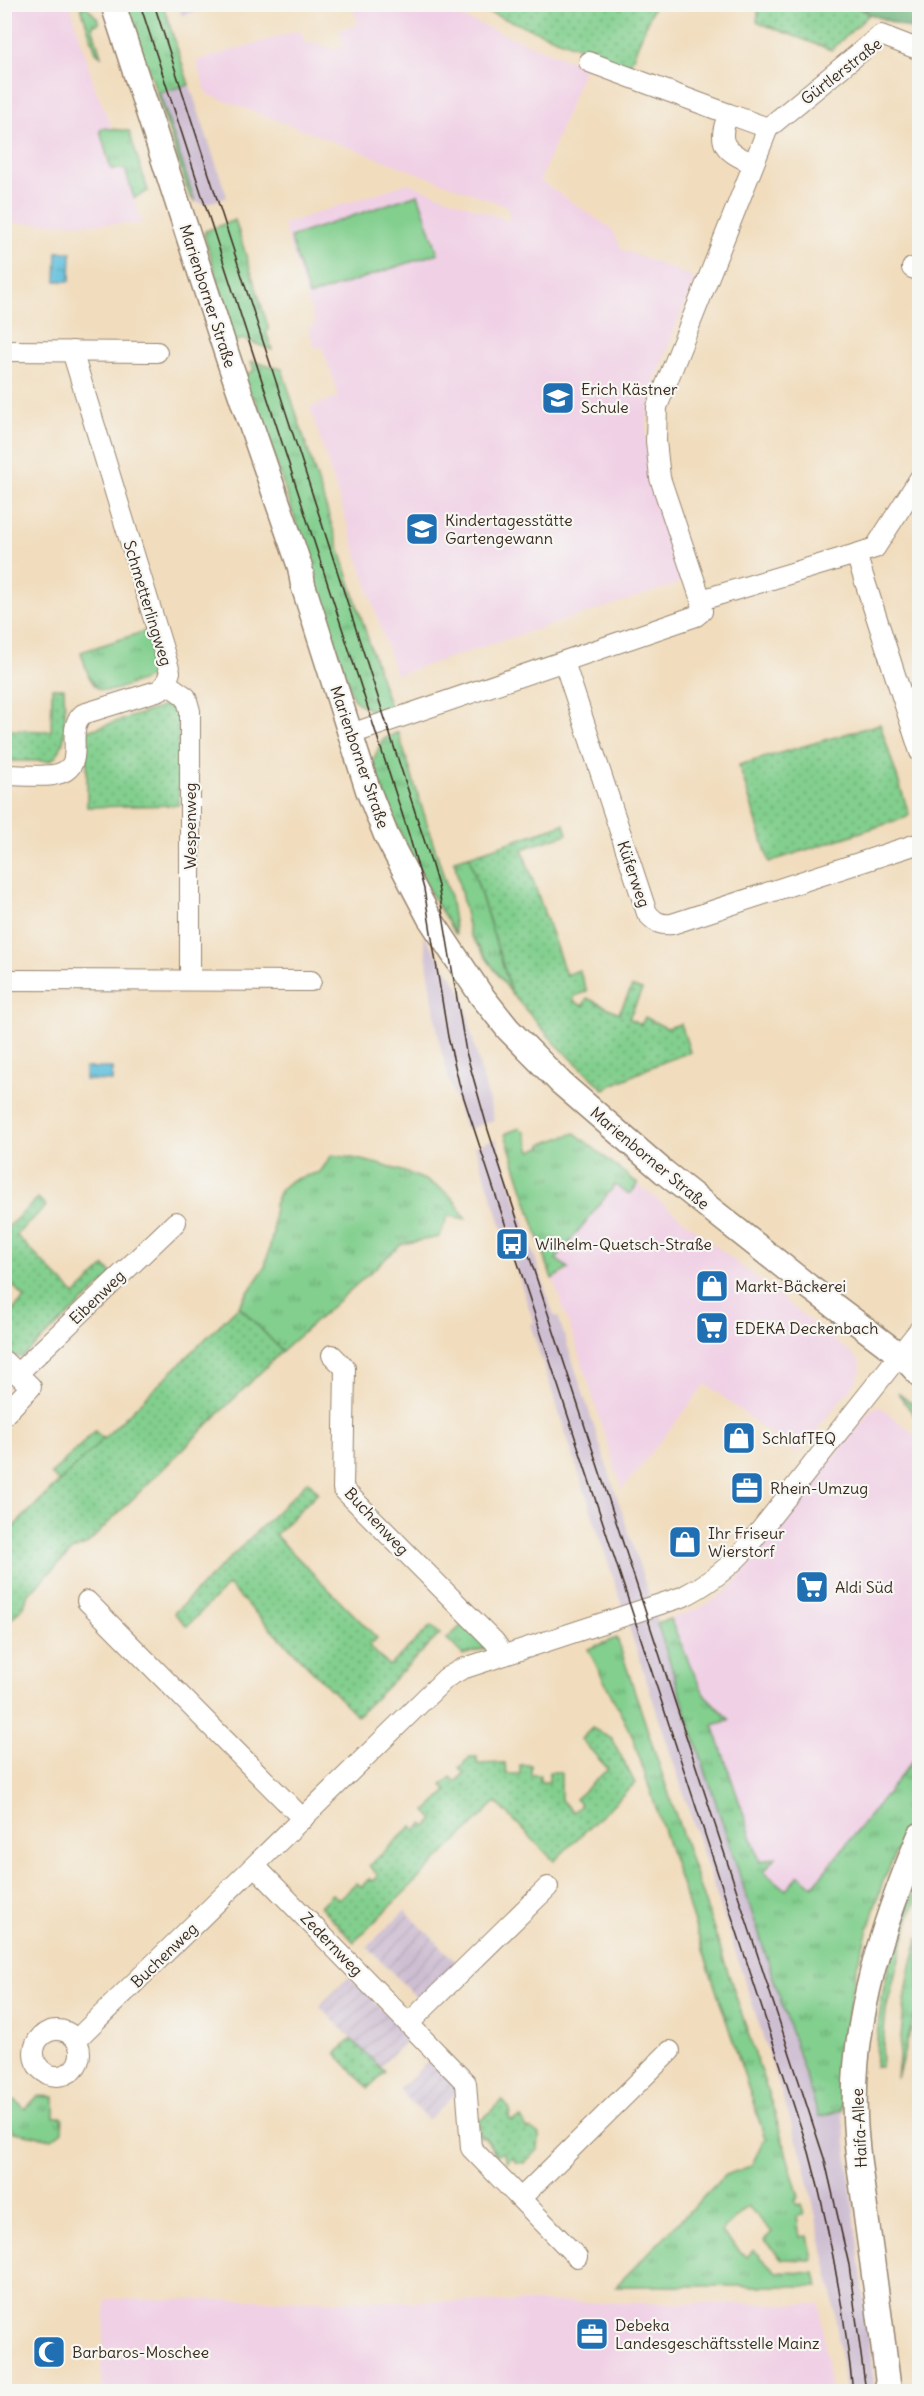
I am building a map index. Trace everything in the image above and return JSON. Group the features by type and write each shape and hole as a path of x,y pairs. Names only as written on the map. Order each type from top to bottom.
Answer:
{"street":[{"name":"Marienborner Straße","path":"113,4 226,352 300,567 303,585 368,790 412,886 464,972 508,1029 561,1083 664,1172 911,1364"},
{"name":"Gürtlerstraße","path":"701,600 660,478 656,441 657,406 753,163 768,128 881,35 920,50"},
{"path":"589,62 768,128"},
{"path":"729,114 723,127 722,142 730,152 753,163"},
{"path":"4,351 158,352"},
{"name":"Schmetterlingweg","path":"4,775 53,775 62,772 75,760 77,718 83,714 154,693 166,683 170,672 72,351"},
{"path":"351,734 696,616 702,611 701,600 876,548 920,478"},
{"path":"856,554 920,752"},
{"name":"Küferweg","path":"564,662 647,913 661,925 672,924 920,843"},
{"name":"Wespenweg","path":"166,683 186,697 190,711 190,980"},
{"path":"4,980 311,981"},
{"name":"Eibenweg","path":"4,1414 31,1387 11,1367 176,1222"},
{"name":"Buchenweg","path":"76,2040 446,1678 455,1672 504,1655 682,1597 702,1588 725,1572 911,1364 920,1329"},
{"name":"Buchenweg","path":"332,1355 345,1368 343,1489 494,1641 504,1655"},
{"path":"87,1601 303,1819"},
{"name":"Haifa-Allee","path":"889,2391 855,2117 856,2076 873,1968 898,1890 920,1835"},
{"name":"Zedernweg","path":"255,1866 466,2083 471,2148 577,2257"},
{"path":"409,2023 548,1887"},
{"path":"521,2198 670,2051"}],"shaded area":[{"path":"178,4 216,5 182,16"},
{"path":"428,4 585,66 540,181 612,229 621,249 695,278 653,386 646,429 646,446 655,502 683,582 396,675 310,408 339,396 322,347 315,348 308,327 315,324 283,224 408,183 509,221 508,207 207,94 196,61 300,30 306,45 316,42 331,50 344,46 339,30 358,24 352,5"},
{"path":"5,5 70,5 95,88 112,128 142,224 5,223"},
{"path":"163,5 227,197 205,204 195,202 159,92"},
{"path":"423,934 464,995 472,1037 494,1120 469,1129 465,1129 439,1041"},
{"path":"496,1139 554,1316 558,1316 819,2117 842,2110 875,2391 845,2391 832,2291 804,2162 530,1324 534,1323 475,1146"},
{"path":"615,1184 631,1192 638,1184 858,1359 861,1368 857,1380 797,1454 706,1384 622,1490 553,1279 569,1269 556,1259"},
{"path":"879,1406 919,1438 919,1753 813,1886 787,1890 764,1872 775,1857 760,1862 713,1725 670,1619 702,1607 728,1591 873,1408"},
{"path":"405,1910 458,1964 420,2001 367,1947"},
{"path":"349,1977 410,2037 380,2067 319,2006"},
{"path":"431,2059 460,2089 428,2120 399,2090"},
{"path":"106,2299 820,2304 830,2391 102,2391 101,2371"}],"green space":[{"path":"914,4 919,6 919,32 870,14 853,5"},
{"path":"80,5 85,5 97,18 99,23 92,26 101,56 96,52"},
{"path":"124,5 163,5 189,85 159,92 195,202 189,195 151,75 140,68"},
{"path":"469,5 654,5 629,67"},
{"path":"759,5 853,5 870,14 831,50 757,22"},
{"path":"103,128 129,131 148,191 134,198 125,169 111,169 100,131"},
{"path":"418,194 438,253 309,296 290,237"},
{"path":"235,220 269,330 266,332 272,350 243,339 228,344 223,329 229,318 204,235 205,231"},
{"path":"251,361 282,369 391,711 370,710 353,699 327,620 318,613 310,591 315,581 255,398 244,391 239,377 254,371"},
{"path":"149,630 157,660 150,676 137,683 112,690 98,688 89,677 81,652"},
{"path":"52,688 64,688 65,728 57,754 51,761 5,761 5,730 51,731"},
{"path":"168,705 176,711 178,716 179,805 87,807 87,731"},
{"path":"880,724 909,814 907,817 769,862 739,765"},
{"path":"398,732 450,896 456,935 408,851 373,761 382,740"},
{"path":"564,824 567,834 522,849 566,975 579,970 587,991 575,996 573,1001 583,1006 587,998 619,1013 632,987 642,990 629,1018 641,1025 645,1017 666,1028 681,1024 690,1052 604,1089 555,1043 512,994 469,856"},
{"path":"469,856 512,994 470,935 454,860"},
{"path":"519,1128 525,1132 531,1151 542,1147 542,1144 575,1133 638,1184 631,1193 615,1185 556,1259 569,1269 552,1279 505,1134"},
{"path":"332,1155 377,1164 426,1181 450,1196 466,1219 448,1216 439,1237 402,1244 282,1351 239,1306 265,1267 273,1233 274,1205 280,1190 292,1180 320,1172"},
{"path":"38,1198 46,1206 16,1235 75,1295 105,1266 113,1275 22,1357 14,1356 5,1350 5,1318 25,1298 5,1278 5,1230"},
{"path":"239,1306 282,1351 86,1545 73,1550 28,1594 24,1606 5,1625 5,1535"},
{"path":"898,1393 919,1409 919,1422"},
{"path":"95,1431 103,1439 101,1450 5,1535 59,1482 51,1474"},
{"path":"308,1481 318,1492 275,1535 377,1638 369,1646 389,1666 431,1626 440,1634 357,1716 228,1585 187,1626 174,1613"},
{"path":"670,1619 705,1695 730,1720 713,1725 760,1862 776,1857 764,1872 786,1890 799,1875 813,1886 919,1753 919,1801 882,1884 855,1972 842,2054 842,2110 819,2117 657,1623"},
{"path":"461,1626 467,1626 486,1648 463,1655 447,1639"},
{"path":"617,1638 774,2111 799,2197 795,2199 797,2205 801,2204 804,2215 797,2216 800,2237 808,2236 813,2260 782,2259 764,2240 772,2232 748,2206 721,2232 746,2257 754,2250 776,2272 815,2273 818,2286 616,2286 725,2175 751,2166 765,2138 633,1738 588,1649"},
{"path":"592,1728 612,1739 635,1783 554,1861 496,1802 354,1942 320,1906 332,1894 339,1899 356,1883 361,1887 369,1879 373,1881 378,1875 369,1866 412,1826 417,1830 423,1824 427,1827 434,1820 426,1811 447,1791 442,1785 451,1777 456,1782 464,1773 459,1768 470,1757 477,1757 477,1764 505,1763 506,1774 520,1774 520,1765 531,1765 531,1775 540,1775 540,1782 549,1782 549,1772 561,1772 561,1800 573,1812 581,1805 575,1799 608,1769 581,1739"},
{"path":"919,1876 919,1894 910,1915 886,2010 881,2067 875,2067 879,2018 890,1959"},
{"path":"919,1937 919,2000 897,2078 907,1989"},
{"path":"351,2039 385,2072 368,2088 336,2054"},
{"path":"38,2096 54,2097 54,2117 63,2117 62,2131 52,2139 14,2132 5,2123 5,2110 15,2100 25,2109"},
{"path":"502,2100 510,2109 509,2119 511,2121 521,2118 528,2130 530,2128 539,2135 538,2150 524,2163 516,2162 512,2157 507,2162 503,2152 496,2155 485,2137 480,2136 478,2119 484,2118"}],"water":[{"path":"57,252 71,252 70,281 56,281"},
{"path":"85,1068 112,1068 112,1081 85,1080"}],"tram line":[{"path":"140,4 409,835 424,889 448,1037 459,1083 809,2152 836,2271 853,2392"},
{"path":"154,4 428,852 438,886 466,1052 488,1130 825,2161 849,2265 866,2392"}],"place":[{"name":"Erich Kästner Schule","path":"558,398"},
{"name":"Kindertagesstätte Gartengewann","path":"422,529"},
{"name":"Wilhelm-Quetsch-Straße","path":"512,1244"},
{"name":"Markt-Bäckerei","path":"712,1286"},
{"name":"EDEKA Deckenbach","path":"712,1328"},
{"name":"SchlafTEQ","path":"739,1438"},
{"name":"Rhein-Umzug","path":"747,1488"},
{"name":"Ihr Friseur Wierstorf","path":"685,1542"},
{"name":"Aldi Süd","path":"812,1587"},
{"name":"Debeka Landesgeschäftsstelle Mainz","path":"592,2334"},
{"name":"Barbaros-Moschee","path":"49,2352"}]}
